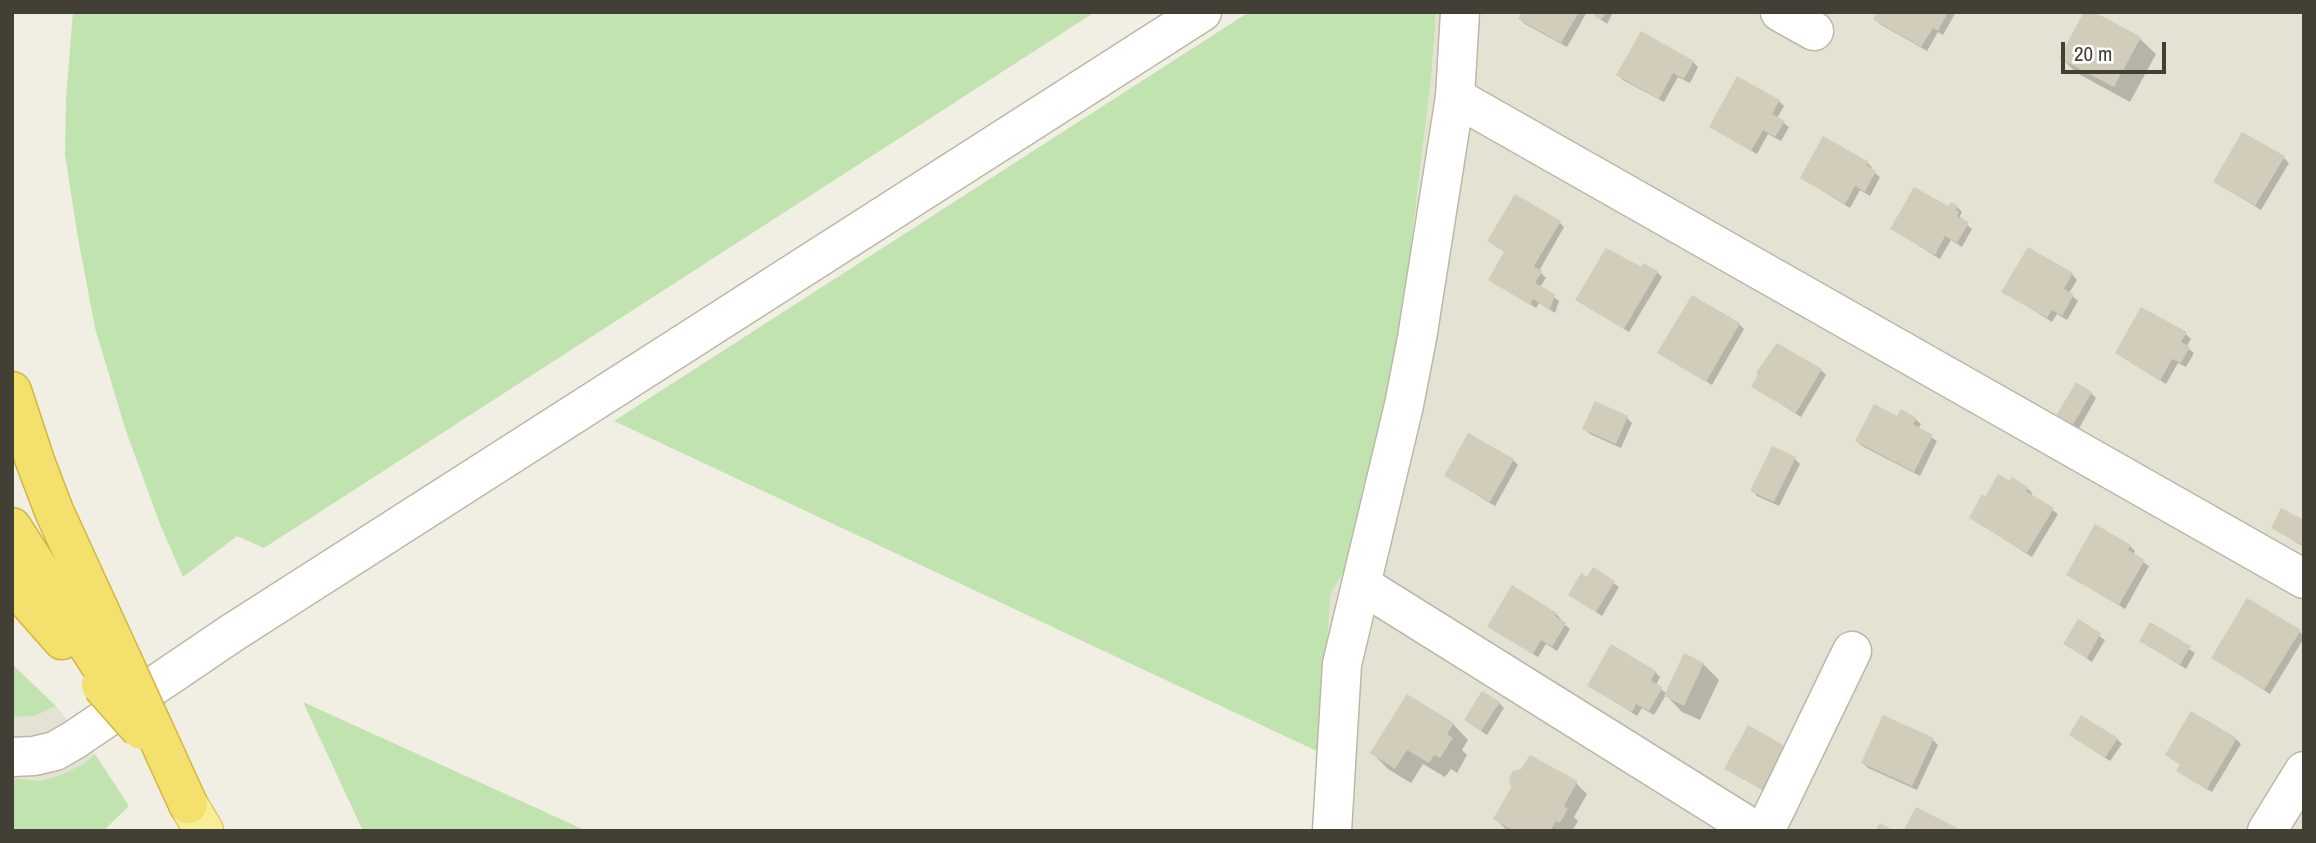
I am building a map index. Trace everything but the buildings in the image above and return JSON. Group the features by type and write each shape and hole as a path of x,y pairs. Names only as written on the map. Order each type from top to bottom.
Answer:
{"highway":[{"path":"12,391 30,449 112,677"},
{"path":"12,527 146,726 196,818"},
{"path":"12,583 112,677"}],"street":[{"path":"12,757 55,751 74,740 243,626 1202,12"},
{"path":"1332,831 1342,664 1418,338 1455,97 1460,12"},
{"path":"1780,12 1814,31"},
{"path":"1455,97 2304,579"},
{"path":"1362,585 1756,831"},
{"path":"1765,831 1852,651"},
{"path":"2267,831 2304,771"}],"shaded area":[{"path":"1436,12 2304,12 2304,831 1314,831 1330,595 1350,560 1393,393 1431,79"},
{"path":"56,706 95,754 85,763 42,781 12,778 12,717 35,716"}],"green space":[{"path":"73,12 1095,12 264,548 237,536 183,577 160,524 126,431 95,328 65,155 66,98"},
{"path":"1249,12 1436,12 1431,79 1393,393 1350,560 1330,595 1321,753 614,421"},
{"path":"12,664 56,706 35,716 12,717"},
{"path":"303,702 587,831 363,831"},
{"path":"95,754 129,806 103,831 12,831 12,778 42,781 85,763"}]}
